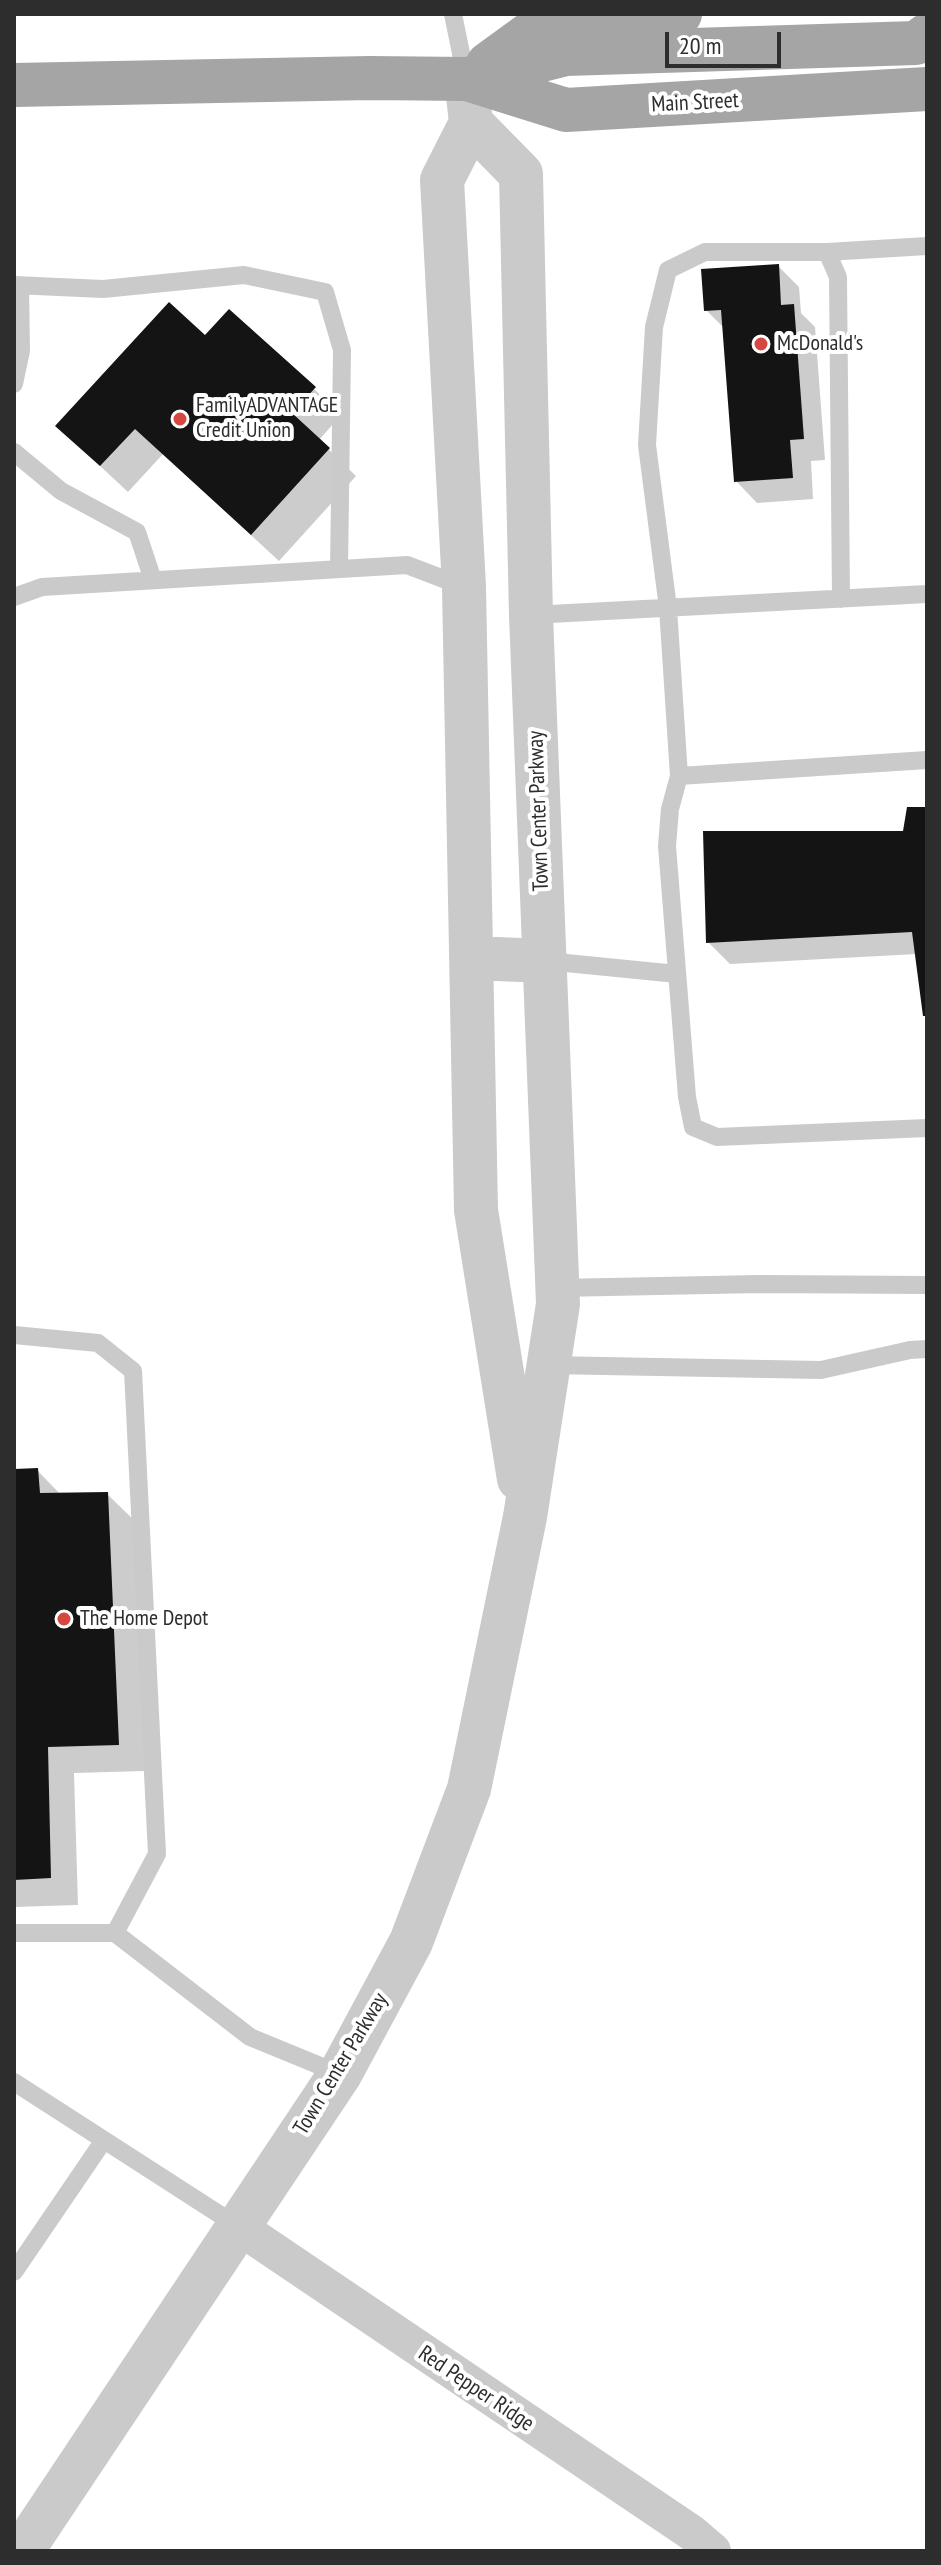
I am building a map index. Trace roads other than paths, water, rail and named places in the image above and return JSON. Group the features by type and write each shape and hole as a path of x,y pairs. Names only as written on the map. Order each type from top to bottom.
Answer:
{"main road":[{"path":"467,79 543,24 680,14"},
{"path":"467,79 566,54 916,43 927,35"},
{"name":"Main Street","path":"14,85 467,79 566,110 927,89"}],"street":[{"path":"467,79 471,123"},
{"name":"Town Center Parkway","path":"22,2551 340,2074 411,1942 469,1789 525,1517 558,1288 531,597 521,174 471,123 442,180 464,587 476,1210 525,1517"},
{"path":"464,587 531,597"},
{"path":"471,958 546,961"},
{"name":"Red Pepper Ridge","path":"239,2227 692,2533 713,2551"}],"lane":[{"path":"453,14 467,79"},
{"path":"927,246 827,252 705,252 668,270 654,327 647,445 668,608 679,776 670,809 667,846 687,1097 693,1127 717,1137 927,1128"},
{"path":"827,252 838,277 841,599"},
{"path":"14,384 21,351 17,286 103,289 244,275 325,292 342,350 339,569"},
{"path":"14,452 61,491 137,532 153,580"},
{"path":"14,597 42,587 407,565 464,587"},
{"path":"531,597 668,608 927,594"},
{"path":"679,776 927,760"},
{"path":"546,961 677,974"},
{"path":"558,1288 927,1285"},
{"path":"14,1335 98,1343 133,1371 157,1854 115,1933"},
{"path":"549,1365 821,1370 927,1349"},
{"path":"14,1933 115,1933 250,2037 340,2074"},
{"path":"14,2082 239,2227"},
{"path":"14,2272 104,2140"}],"place":[{"name":"McDonald's","path":"761,344"},
{"name":"FamilyADVANTAGE Credit Union","path":"180,419"},
{"name":"The Home Depot","path":"64,1619"}]}
